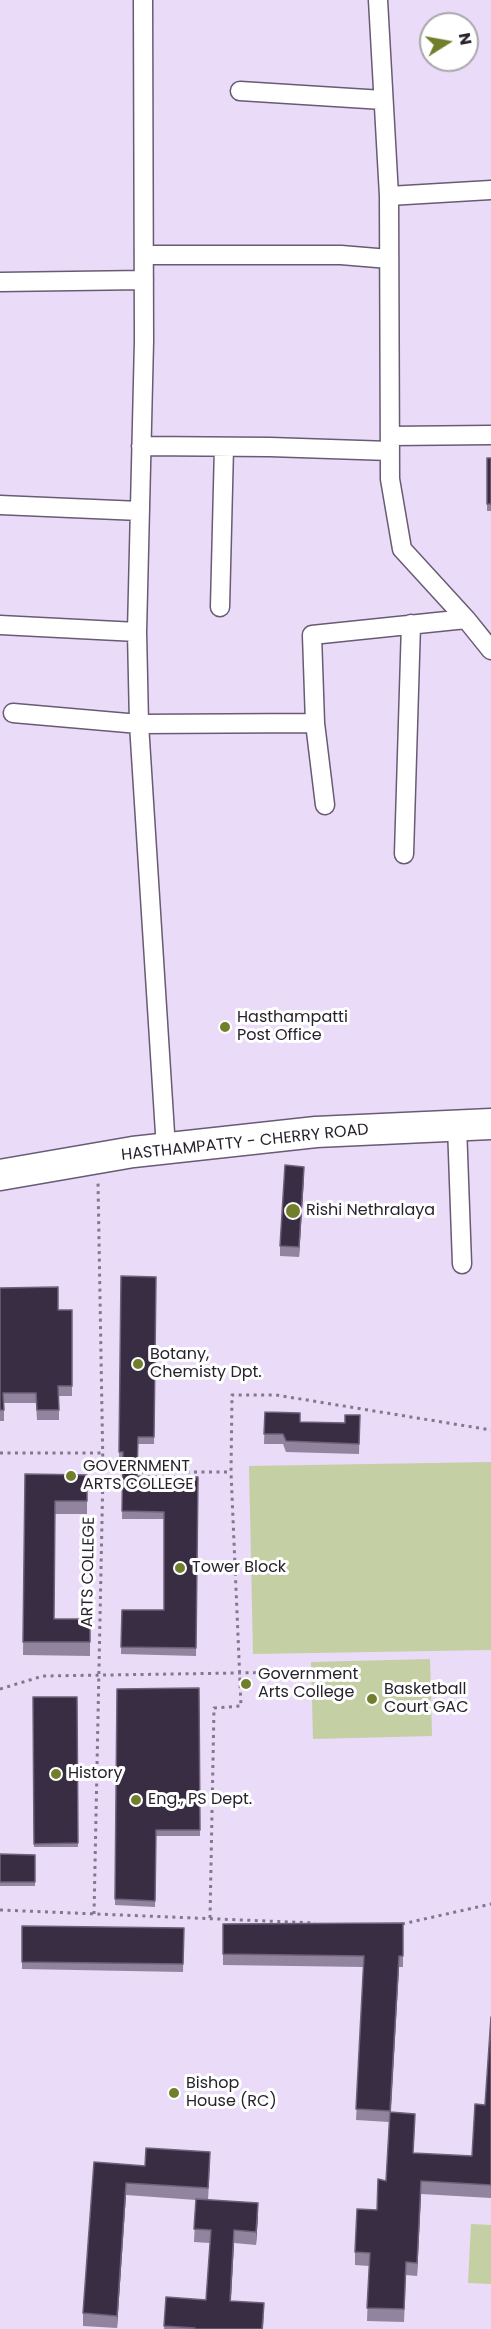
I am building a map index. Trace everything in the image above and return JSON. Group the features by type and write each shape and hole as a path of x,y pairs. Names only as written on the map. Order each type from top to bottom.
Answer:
{"main road":[{"name":"HASTHAMPATTY - CHERRY ROAD","path":"0,1175 133,1152 316,1132 491,1124"}],"street":[{"path":"143,0 144,280 137,632 140,724 166,1149"},
{"path":"378,0 389,196 390,479 402,549 466,618 491,650"},
{"path":"240,91 384,100"},
{"path":"389,196 491,190"},
{"path":"144,255 341,255 389,259"},
{"path":"0,282 144,280"},
{"path":"141,446 224,447 390,443 491,435"},
{"path":"220,608 224,447"},
{"path":"0,505 140,511"},
{"path":"325,805 315,723 312,635 466,618"},
{"path":"404,854 411,624"},
{"path":"0,625 137,632"},
{"path":"13,713 140,724 315,723"},
{"path":"457,1126 462,1264"}],"path":[{"name":"ARTS COLLEGE","path":"94,1914 103,1471 97,1160"},
{"path":"210,1918 214,1708 241,1706 231,1472 232,1395 276,1395 491,1430"},
{"path":"0,1453 102,1453"},
{"path":"103,1471 231,1472"},
{"path":"0,1689 43,1676 99,1677 302,1672"},
{"path":"398,1924 408,1924 491,1904"},
{"path":"0,1910 322,1924"}],"green space":[{"path":"491,1462 491,1650 253,1654 249,1466"},
{"name":"Basketball Court GAC","path":"430,1659 432,1736 313,1739 311,1662"},
{"path":"471,2224 491,2225 491,2284 468,2283"}],"building":[{"path":"487,458 491,458 491,504 487,504"},
{"path":"285,1165 304,1167 299,1247 280,1246"},
{"path":"121,1276 156,1277 154,1437 138,1437 137,1476 198,1477 196,1648 121,1647 122,1610 164,1610 164,1512 122,1511 123,1452 119,1452"},
{"path":"58,1287 58,1310 72,1310 72,1386 58,1386 59,1410 37,1410 36,1393 3,1393 4,1410 0,1410 0,1288"},
{"path":"265,1412 300,1413 300,1422 345,1423 345,1415 360,1415 359,1444 286,1441 283,1434 264,1434"},
{"path":"25,1474 87,1475 87,1501 55,1501 54,1619 90,1619 90,1642 23,1642"},
{"path":"199,1688 200,1830 156,1830 155,1901 115,1899 117,1689"},
{"name":"History","path":"33,1697 77,1697 78,1843 34,1844"},
{"path":"0,1854 35,1855 35,1882 0,1882"},
{"path":"403,1923 403,1956 399,1956 390,2111 356,2109 364,1956 223,1954 223,1924"},
{"path":"22,1926 184,1928 183,1964 22,1962"},
{"path":"491,2017 491,2185 421,2181 417,2263 406,2262 404,2309 367,2308 370,2253 355,2252 357,2209 377,2210 378,2179 386,2181 390,2112 415,2114 413,2153 472,2156 475,2104 485,2105"},
{"path":"146,2148 210,2152 208,2188 126,2183 117,2316 83,2313 94,2162 145,2166"},
{"path":"196,2199 258,2203 256,2232 234,2230 230,2301 264,2303 262,2329 195,2329 164,2326 166,2297 206,2300 211,2230 194,2229"}],"place":[{"name":"Hasthampatti Post Office","path":"225,1027"},
{"name":"Rishi Nethralaya","path":"293,1211"},
{"name":"Botany, Chemisty Dpt.","path":"138,1364"},
{"name":"GOVERNMENT ARTS COLLEGE","path":"71,1476"},
{"name":"Tower Block","path":"180,1568"},
{"name":"Government Arts College","path":"246,1684"},
{"name":"Basketball Court GAC","path":"372,1699"},
{"name":"History","path":"56,1774"},
{"name":"Eng., PS Dept.","path":"136,1800"},
{"name":"Bishop House (RC)","path":"174,2093"}]}
